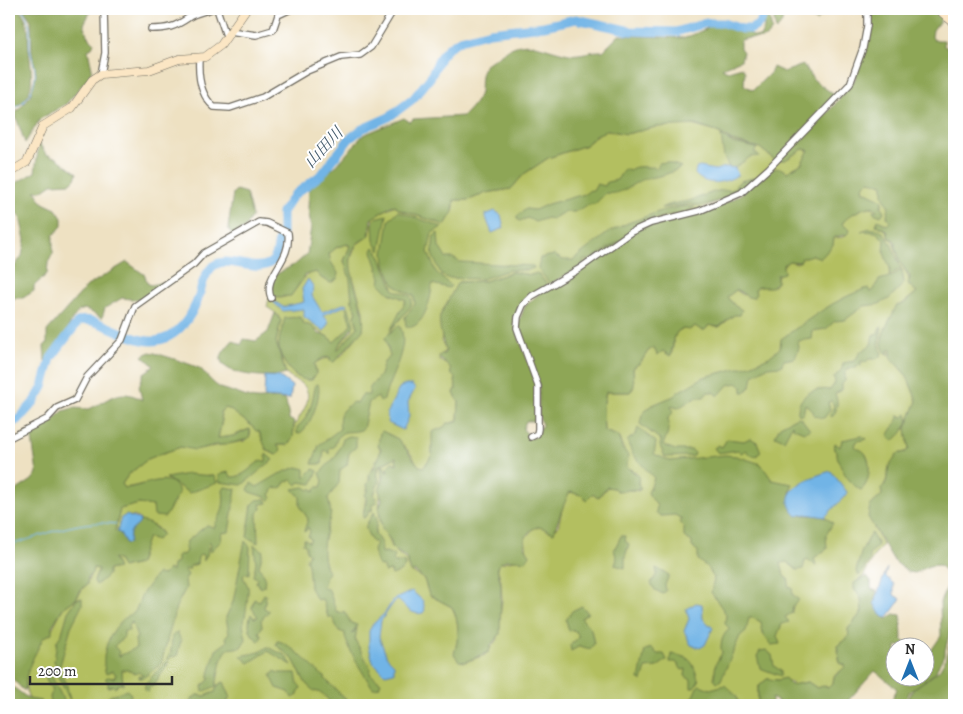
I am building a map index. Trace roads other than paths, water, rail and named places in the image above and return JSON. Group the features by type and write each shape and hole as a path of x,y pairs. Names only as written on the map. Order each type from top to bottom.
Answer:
{"main road":[{"path":"9,173 27,162 43,126 72,108 92,80 100,74 149,70 179,59 200,59 211,54 246,9"},
{"path":"938,9 954,23"}],"street":[{"path":"100,74 105,53 104,9"},
{"path":"151,29 170,29 185,22 187,18 210,9"},
{"path":"217,9 228,33 256,35 274,30 278,15 291,9"},
{"path":"200,59 200,84 209,102 214,107 230,108 264,97 302,73 337,58 360,55 371,47 394,9"},
{"path":"532,437 537,434 538,429 538,386 517,328 518,317 523,305 532,296 579,269 631,232 652,223 699,211 741,193 769,168 850,84 863,48 867,26 867,9"},
{"path":"9,438 46,418 58,408 75,400 87,377 122,340 135,306 194,264 204,253 255,223 264,222 279,228 287,232 289,239 286,257 270,283 269,292 271,298"}],"water":[{"path":"726,167 735,168 738,175 722,182 705,181 695,174 696,168 715,170"},
{"path":"495,211 501,215 504,228 492,233 485,215"},
{"path":"308,279 313,286 312,296 322,312 346,303 347,305 323,315 329,322 324,331 304,317 304,309 283,311 273,302 283,307 304,302 302,289"},
{"path":"265,376 280,377 292,386 290,399 264,397"},
{"path":"412,385 415,389 408,402 409,417 403,430 388,423 387,412 400,387"},
{"path":"831,471 847,492 846,495 825,517 806,514 797,516 790,507 789,499 792,492 814,476"},
{"path":"126,515 140,520 139,524 130,532 129,543 126,544 120,533 117,532 121,518"},
{"path":"887,568 885,576 894,584 894,595 901,599 887,618 880,614 874,603"},
{"path":"412,591 423,601 425,610 423,613 412,612 398,600 394,602 381,621 379,637 387,657 394,664 394,672 385,674 373,662 369,647 369,631 373,624 385,613 393,600"},
{"path":"696,603 702,604 703,619 713,628 705,645 700,648 691,645 684,631 689,619 686,609"}],"waterway":[{"path":"9,110 25,101 34,85 35,78 30,49 29,24 22,9"},
{"name":"山田川","path":"9,425 19,419 34,402 43,387 51,358 78,322 85,320 93,321 134,338 153,341 162,340 176,332 188,319 196,304 203,281 211,268 224,262 255,266 263,266 270,263 276,256 282,233 282,212 294,195 322,174 349,139 362,129 389,117 413,99 430,78 441,56 449,47 460,40 490,32 544,26 576,19 631,31 676,32 706,23 723,23 742,29 751,29 758,25 762,19 763,9"},
{"path":"9,545 88,523 116,524"}]}
